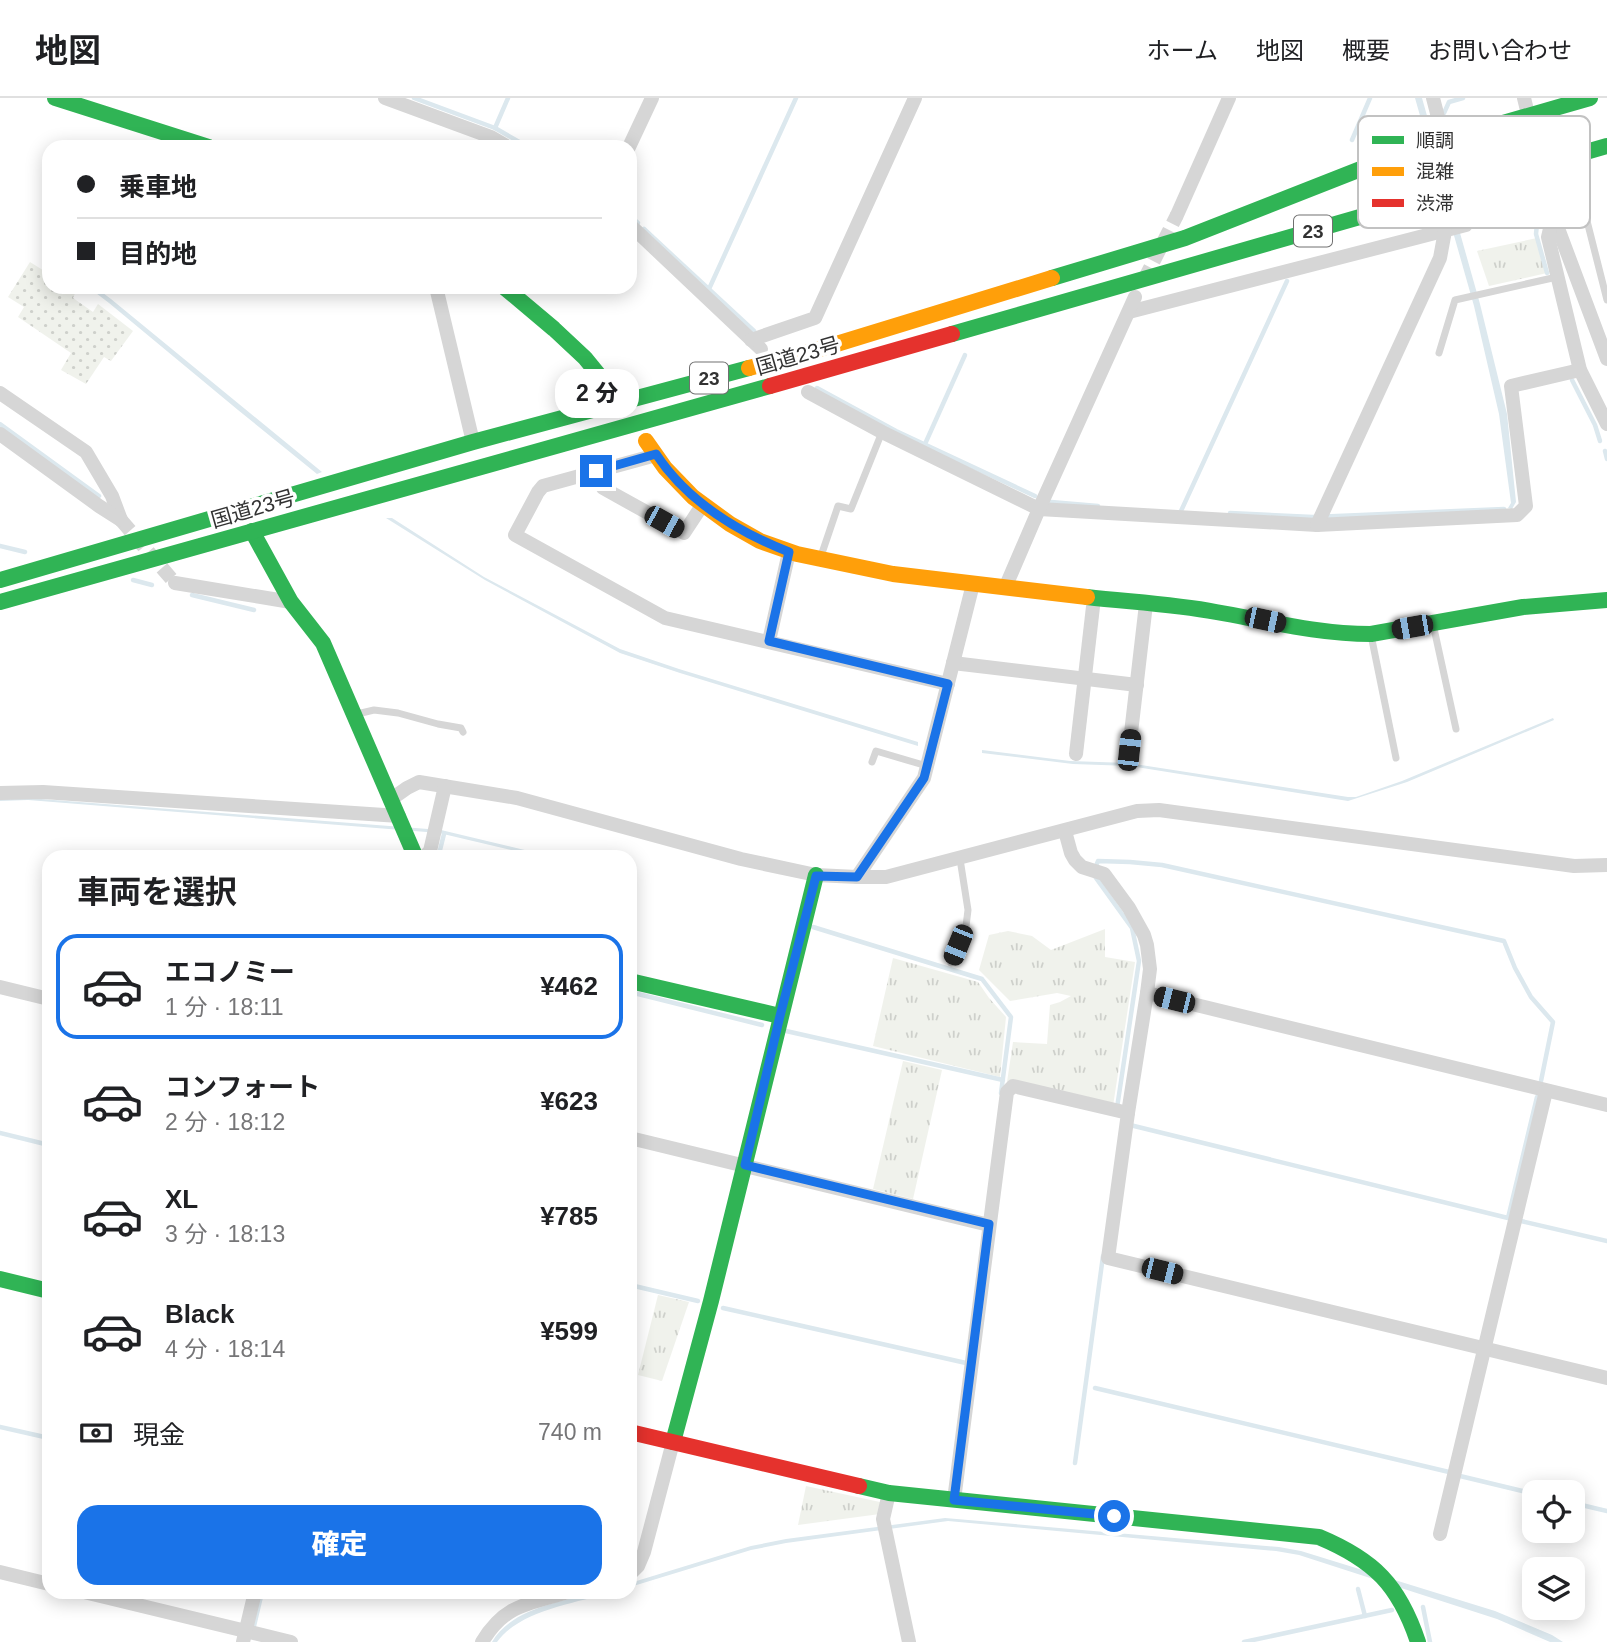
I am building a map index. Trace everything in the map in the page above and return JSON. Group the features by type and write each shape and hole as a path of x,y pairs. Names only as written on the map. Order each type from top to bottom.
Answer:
{"main road":[{"path":"55,98 79,102 188,140"},
{"name":"国道23号","path":"1527,116 1590,98"},
{"name":"国道23号","path":"1590,151 1607,146"},
{"name":"国道23号","path":"0,580 473,442 830,346 1185,239 1358,170"},
{"name":"国道23号","path":"0,602 1358,218"},
{"path":"512,294 585,358 607,385"},
{"path":"651,448 665,468 693,497 730,524 760,541 789,552 893,574 1213,611 1346,634 1371,634 1524,607 1607,600"},
{"path":"252,531 291,602 323,643 413,850"},
{"path":"673,1443 704,1332 816,876"},
{"path":"637,983 780,1016"},
{"path":"0,1279 42,1289"},
{"path":"637,1434 889,1493 1319,1537 1357,1554 1378,1571 1404,1604 1418,1642"}],"street":[{"path":"385,98 496,140"},
{"path":"632,140 652,98"},
{"path":"637,232 756,344 815,318 915,98"},
{"path":"1177,215 1229,98"},
{"path":"1433,98 1438,116"},
{"path":"1524,98 1528,116"},
{"path":"1129,312 1456,228"},
{"path":"1550,228 1548,237 1580,370 1607,424"},
{"path":"1558,228 1607,359"},
{"path":"1320,519 1452,229"},
{"path":"438,294 473,442"},
{"path":"1005,588 1135,297"},
{"path":"808,392 882,432 1039,509 1320,519 1517,515 1526,506 1511,386 1580,370"},
{"path":"0,393 86,452 112,496 121,520 0,434"},
{"path":"651,448 596,471 543,486 515,535 665,618 948,684"},
{"path":"596,471 603,488 684,533 703,504"},
{"path":"769,641 789,552"},
{"path":"175,583 291,602"},
{"path":"857,877 924,778 974,584"},
{"path":"1076,754 1094,598"},
{"path":"1129,750 1146,604"},
{"path":"953,663 1137,685"},
{"path":"390,800 419,782 517,798 741,859 816,876 886,877 1137,811 1159,810 1574,866 1607,865"},
{"path":"430,850 445,786"},
{"path":"0,793 43,792 402,824"},
{"path":"1065,831 1075,860 1082,867 1104,874 1129,908 1144,935 1149,957 1147,993 1108,1258 1607,1378"},
{"path":"0,987 42,997"},
{"path":"1147,993 1607,1105"},
{"path":"954,1500 1007,1092 1013,1086 1128,1113"},
{"path":"1440,1534 1546,1091"},
{"path":"637,1140 989,1224"},
{"path":"637,1567 644,1552 673,1443"},
{"path":"889,1493 883,1519 909,1642"},
{"path":"0,1572 42,1582"},
{"path":"109,1599 244,1637 291,1642"},
{"path":"244,1637 253,1599"},
{"path":"482,1642 500,1617 513,1609 545,1599"}],"lane":[{"path":"1589,228 1607,300"},
{"path":"1439,354 1455,300 1558,277"},
{"path":"820,559 838,506 851,509 882,432"},
{"path":"1433,623 1455,729"},
{"path":"1371,634 1396,758"},
{"path":"353,715 374,710 398,713 461,728 463,732"},
{"path":"872,762 876,751 927,765"},
{"path":"951,963 966,926 968,910 960,859"}],"green space":[{"path":"1537,238 1547,273 1489,286 1477,251"},
{"path":"30,262 42,270 42,294 75,294 73,298 93,312 98,304 133,331 111,361 104,357 86,384 61,370 71,353 18,317 24,307 8,297"},
{"path":"1105,929 1105,957 1135,962 1113,1106 1007,1082 1013,1042 1047,1044 1050,1005 1071,996 1057,993 1010,1001 979,970 989,935 1008,931 1032,936 1051,950"},
{"path":"893,958 978,982 1006,1017 1000,1077 873,1046"},
{"path":"903,1061 942,1070 913,1199 873,1189"},
{"path":"658,1295 689,1302 662,1381 638,1375"},
{"path":"806,1486 880,1502 880,1514 798,1525"}],"shaded area":[{"path":"1415,98 1422,98 1427,116 1420,116"},
{"path":"1452,228 1459,228 1507,414 1516,502 1512,509 1508,508 1511,503 1499,414 1474,306"},
{"path":"97,294 104,294 111,299 322,472 317,474"},
{"path":"386,518 392,518 484,577 620,649 918,742 918,746 620,653 485,580"},
{"path":"1553,718 1554,720 1407,782 1348,801 1130,766 1073,764 982,753 982,750 1070,761 1128,763 1356,797 1402,781"},
{"path":"28,798 441,830 525,850 511,850 439,833 0,799"},
{"path":"945,1518 1279,1547 1301,1551 1495,1611 1563,1642 1550,1642 1497,1619 1299,1555 948,1521 751,1550 637,1585 637,1581 751,1546"},
{"path":"569,1599 588,1599 533,1616 507,1631 497,1642 492,1642 512,1621"}],"waterway":[{"path":"414,98 495,128 516,140"},
{"path":"495,128 508,98"},
{"path":"709,289 796,98"},
{"path":"1362,116 1370,98"},
{"path":"1444,113 1449,102 1463,98"},
{"path":"1352,140 1358,126"},
{"path":"1537,228 1547,273"},
{"path":"644,229 754,331"},
{"path":"1181,511 1287,281"},
{"path":"925,444 965,355"},
{"path":"1572,380 1595,425 1600,441"},
{"path":"817,388 896,431 1035,496"},
{"path":"0,424 99,496"},
{"path":"1605,451 1607,459"},
{"path":"1051,502 1098,506"},
{"path":"1230,513 1313,517 1504,509"},
{"path":"0,546 25,552"},
{"path":"133,580 152,585"},
{"path":"192,595 254,610"},
{"path":"440,850 444,834"},
{"path":"1096,866 1098,861 1162,865 1504,941 1531,997 1553,1022 1541,1081"},
{"path":"1096,878 1132,928 1139,961 1117,1108"},
{"path":"813,927 982,979 1011,1017 1001,1093"},
{"path":"637,994 762,1025"},
{"path":"786,1031 1003,1080"},
{"path":"1130,1125 1508,1218 1537,1097"},
{"path":"0,1133 42,1143"},
{"path":"1521,1221 1607,1241"},
{"path":"1075,1463 1103,1256"},
{"path":"637,1287 698,1301"},
{"path":"723,1308 966,1363"},
{"path":"1095,1388 1449,1472"},
{"path":"0,1427 42,1436"},
{"path":"1460,1476 1522,1491"},
{"path":"1585,1506 1607,1511"},
{"path":"1358,1589 1365,1616"},
{"path":"254,1626 260,1599"},
{"path":"1423,1607 1430,1642"},
{"path":"1244,1642 1392,1610"}],"tunnel":[{"path":"1144,280 1177,215"},
{"path":"121,520 175,583"}],"traffic: fast":[{"path":"55,98 187,140"},
{"path":"1527,116 1590,98"},
{"path":"1590,151 1607,146"},
{"path":"1052,278 1185,238 1358,170"},
{"path":"952,334 1358,218"},
{"path":"512,294 585,358 607,385"},
{"path":"0,580 473,442 749,368"},
{"path":"0,602 770,386"},
{"path":"252,531 291,602 323,643 413,850"},
{"path":"1087,597 1200,609 1312,629 1371,634 1523,607 1607,600"},
{"path":"673,1442 711,1301 816,875"},
{"path":"637,983 780,1016"},
{"path":"0,1279 42,1289"},
{"path":"859,1486 889,1493 1319,1537 1355,1555 1382,1577 1402,1605 1418,1642"}],"traffic: slow":[{"path":"749,368 1052,278"},
{"path":"646,441 665,468 693,497 730,524 760,541 797,554 893,574 1087,597"}],"traffic: jam":[{"path":"770,386 952,334"},
{"path":"637,1434 859,1486"}],"route":[{"path":"596,471 656,454 665,468 693,497 730,524 760,541 789,552 769,641 948,684 924,778 857,877 816,876 745,1165 989,1224 954,1500 1114,1516"}]}
